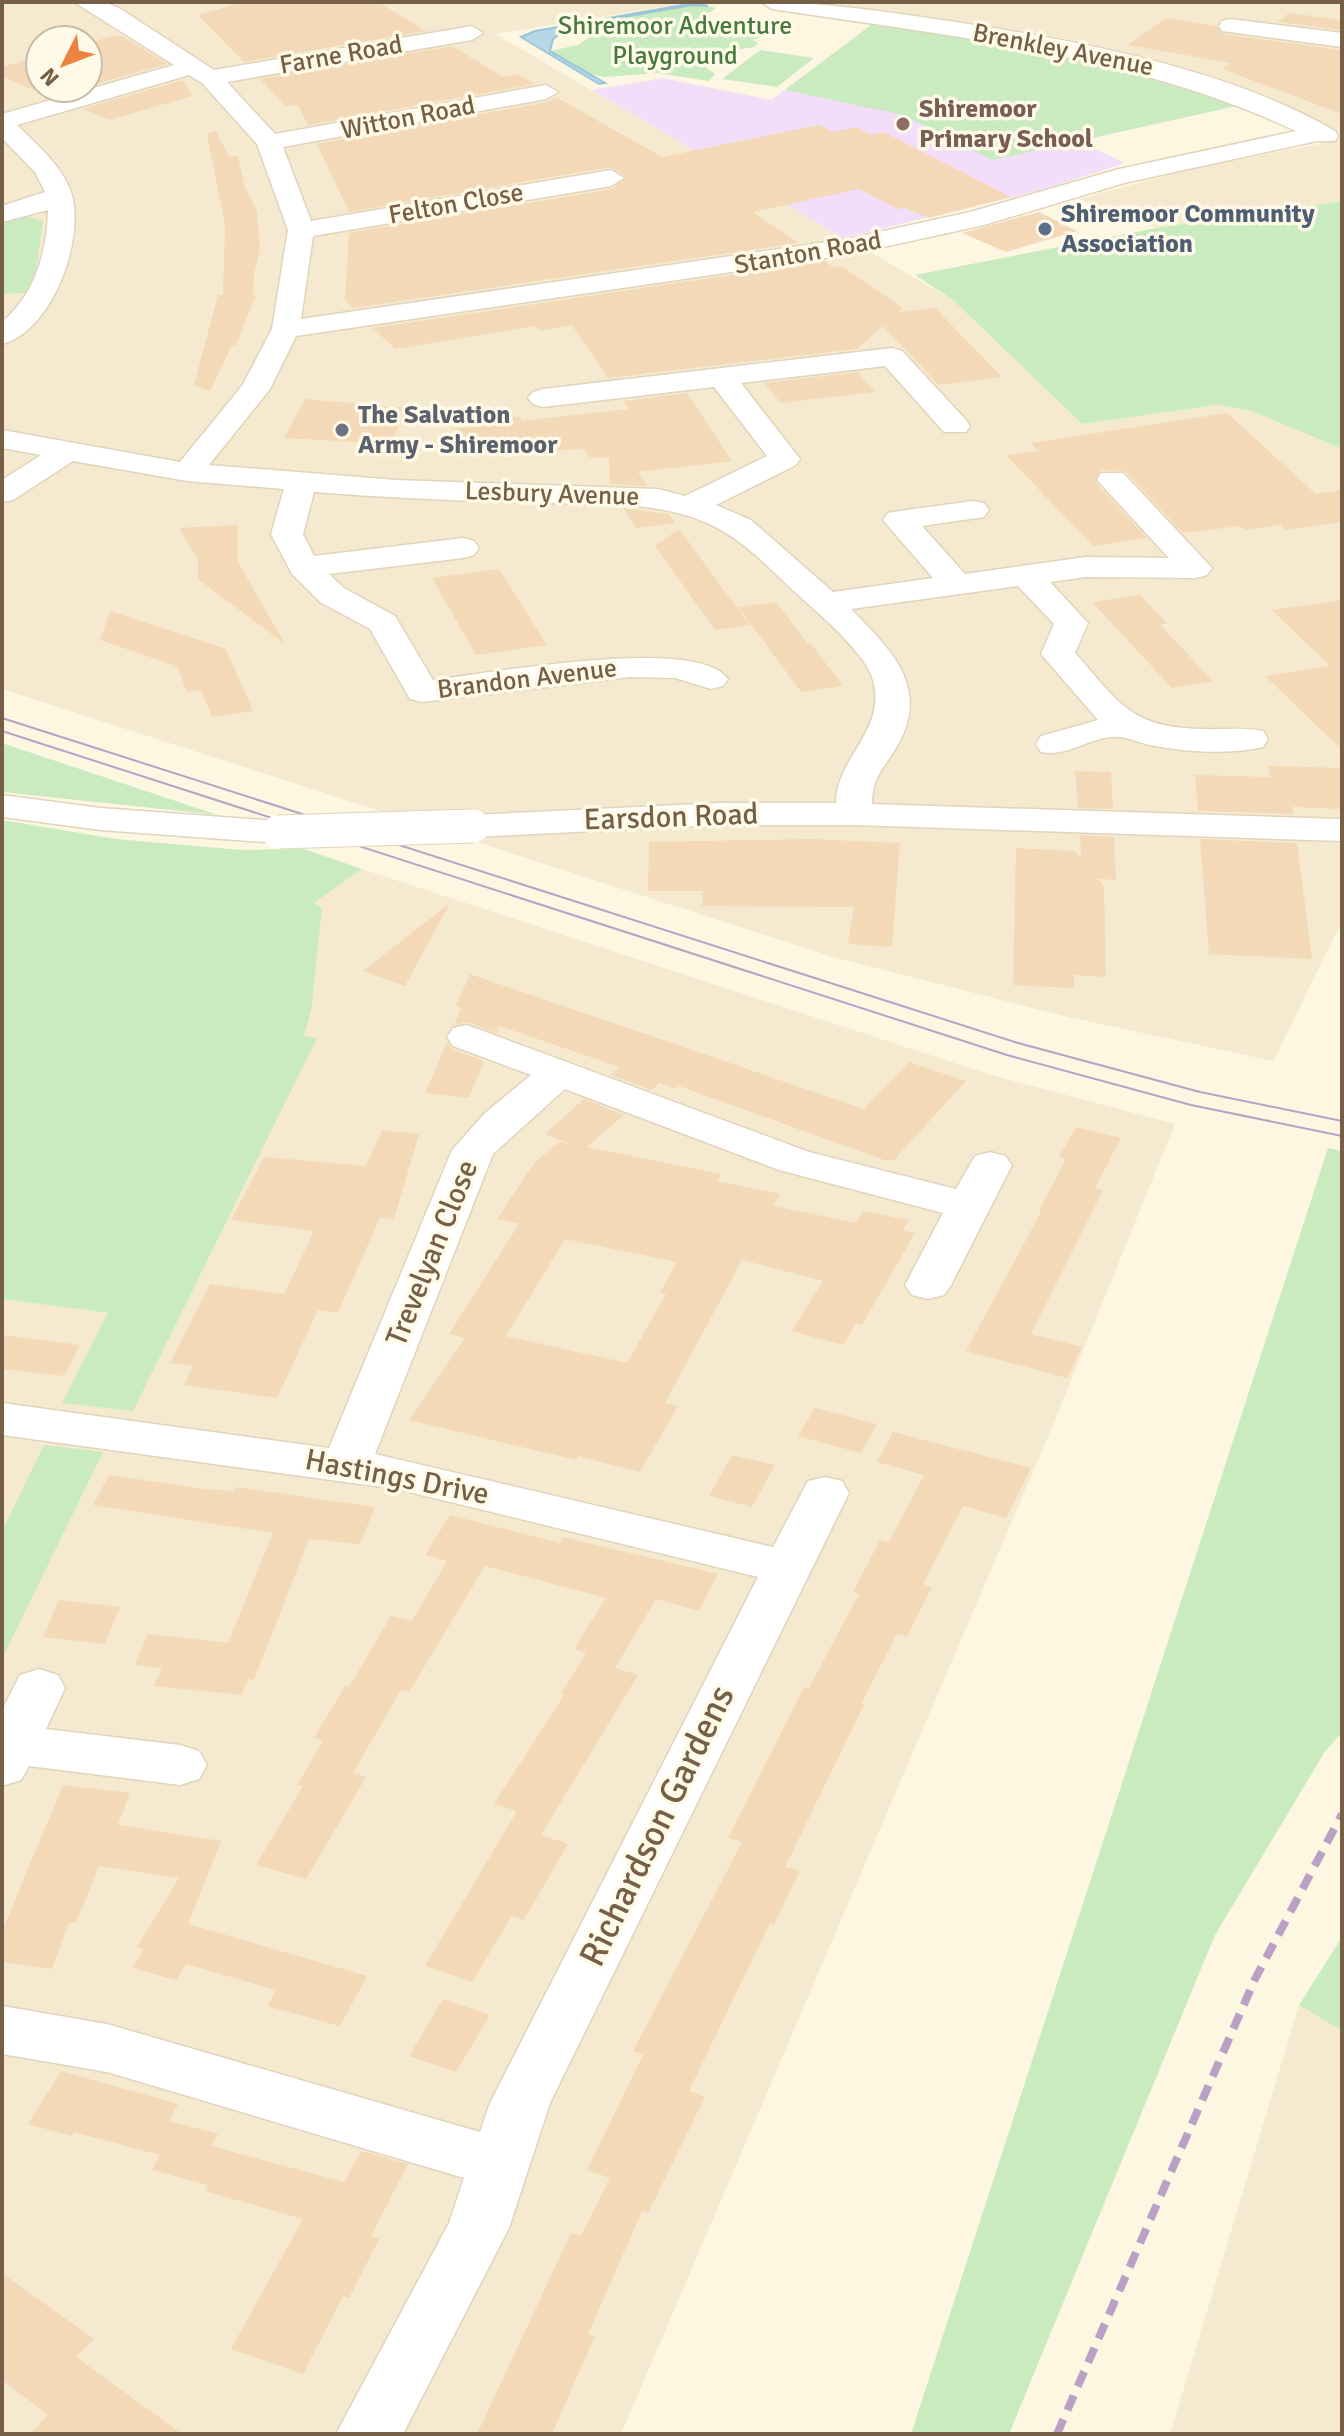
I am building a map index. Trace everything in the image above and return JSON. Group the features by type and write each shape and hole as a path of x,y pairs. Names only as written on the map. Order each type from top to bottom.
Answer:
{"street":[{"path":"85,2 111,13 202,72 269,142 301,230 286,329 255,389 187,472"},
{"name":"Brenkley Avenue","path":"772,2 1014,37 1164,69 1247,99 1332,139"},
{"path":"1212,42 1230,26 1246,2"},
{"path":"111,13 138,6"},
{"path":"1230,26 1342,40"},
{"name":"Farne Road","path":"2,123 34,112 202,72 472,33"},
{"path":"1164,69 1190,56"},
{"name":"Witton Road","path":"269,142 546,92"},
{"path":"2,100 34,112"},
{"path":"2,123 41,164 60,196 60,229 45,289 32,309 2,336"},
{"name":"Stanton Road","path":"286,329 847,247 975,219 1160,167 1332,139"},
{"name":"Felton Close","path":"301,230 611,178"},
{"path":"2,214 60,196"},
{"path":"2,299 32,309"},
{"path":"543,398 892,357 955,426"},
{"path":"690,506 785,459 721,377"},
{"name":"Lesbury Avenue","path":"2,439 65,453 187,472 301,483 658,498 690,506 740,527 826,603 879,658 891,681 890,724 879,747 854,782 854,814"},
{"path":"2,493 65,453"},
{"path":"826,603 1086,567 1196,568 1112,480"},
{"name":"Brandon Avenue","path":"301,483 287,534 303,567 332,595 383,623 422,692 630,667 679,668 711,679"},
{"path":"957,585 899,520 973,510"},
{"path":"303,567 463,548"},
{"path":"1025,575 1071,623 1058,654 1123,724 1156,734 1204,740 1250,739"},
{"path":"1054,744 1123,724"},
{"name":"Earsdon Road","path":"2,806 101,819 278,832 706,815 854,814 1342,830"},
{"path":"467,1037 794,1161 969,1206"},
{"name":"Trevelyan Close","path":"347,1464 473,1150 500,1122 559,1073"},
{"path":"928,1285 990,1165"},
{"name":"Hastings Drive","path":"2,1419 347,1464 786,1567"},
{"name":"Richardson Gardens","path":"369,2434 478,2228 520,2103 825,1493"},
{"path":"39,1688 7,1755 180,1765"},
{"path":"2,2030 107,2048 502,2164"}],"shaded area":[{"path":"2,2 692,2 495,34 953,300 1082,424 1217,405 1252,411 1342,449 1342,922 1273,1061 1068,1017 833,957 2,689"},
{"path":"748,2 1342,2 1342,201 1156,228 1079,199 1190,169 1319,144 1321,134 1152,76 875,22"},
{"name":"Shiremoor Primary School","path":"875,22 1236,106 1079,141 1125,163 1042,190 843,238 592,90 663,78 771,100"},
{"path":"362,869 991,1075 1175,1124 1052,1427 621,2434 2,2434 2,1299 108,1313 316,1038 303,1037 311,1011 313,904"},
{"path":"1299,2005 1342,2031 1342,2434 1170,2434"}],"green space":[{"name":"Shiremoor Adventure Playground","path":"694,3 716,8 701,18 705,24 749,30 766,36 752,40 758,43 754,47 730,51 736,54 704,66 715,74 709,81 657,73 604,77 586,73 550,51 578,45 593,35 594,26 588,21"},
{"path":"875,22 1034,50 1152,76 1236,106 992,160 903,115 785,90"},
{"path":"760,50 814,58 777,87 722,79"},
{"path":"1342,201 1342,449 1252,411 1217,405 1082,424 953,300 915,275 1156,228"},
{"path":"20,215 43,221 34,287 24,293 2,294 2,218"},
{"path":"2,743 218,815 2,792"},
{"path":"2,820 116,839 241,850 304,849 362,869 314,903 322,908 311,1011 304,1036 317,1038 133,1411 62,1403 108,1313 2,1299"},
{"path":"1328,1148 1342,1151 1342,1732 1324,1753 1215,1935 1009,2434 911,2434"},
{"path":"44,1445 103,1452 2,1659 2,1531"},
{"path":"1342,1937 1342,2031 1299,2005"}],"water":[{"path":"694,3 708,6 692,5 572,26 553,39 550,51 605,83 599,84 521,37 535,31"}],"building":[{"path":"244,2 378,2 426,31 244,62 198,15"},
{"path":"1289,13 1342,20 1342,30 1278,22"},
{"path":"1166,18 1216,26 1222,34 1342,50 1342,114 1222,69 1231,63 1128,45"},
{"path":"122,36 167,64 104,82 104,39"},
{"path":"452,46 503,77 518,74 535,84 308,125 298,105 286,106 260,79"},
{"path":"24,61 24,86 2,77 2,67"},
{"path":"183,80 192,96 109,120 82,109"},
{"path":"556,97 662,157 819,125 832,132 857,127 871,135 884,132 1011,197 929,218 905,208 898,209 859,189 753,212 798,243 353,308 345,300 349,233 612,189 627,177 610,167 349,212 317,144 547,102"},
{"path":"216,131 229,157 238,156 245,188 257,211 260,249 254,274 253,295 256,295 236,345 232,345 210,391 194,385 218,295 223,295 225,225 207,134"},
{"path":"1039,212 1077,231 1006,252 962,233"},
{"path":"825,261 833,267 841,266 903,308 898,312 935,308 1002,377 939,385 883,326 857,349 608,378 572,325 541,331 536,326 395,349 373,328"},
{"path":"858,372 875,392 781,403 764,383"},
{"path":"687,393 732,461 638,472 648,486 610,484 609,458 589,457 584,449 541,451 543,454 456,454 454,429 483,426 485,414 520,417 522,421 629,409 623,401"},
{"name":"The Salvation Army - Shiremoor","path":"305,399 409,408 389,444 284,438"},
{"path":"1227,413 1316,494 1342,490 1342,522 1285,530 1280,525 1245,530 1240,526 1183,533 1125,471 1101,470 1095,482 1147,538 1093,546 1006,455 1038,451 1031,443"},
{"path":"623,508 669,514 675,523 636,528"},
{"path":"237,525 238,562 285,644 198,579 198,560 179,528"},
{"path":"679,529 750,625 715,630 655,546"},
{"path":"499,569 547,645 476,655 432,578"},
{"path":"1140,595 1167,623 1160,625 1213,681 1172,688 1092,602"},
{"path":"1342,600 1342,750 1265,676 1330,666 1272,610"},
{"path":"776,602 843,686 801,692 738,607"},
{"path":"110,611 226,649 253,711 212,717 201,690 187,692 177,666 100,640"},
{"path":"1268,766 1342,768 1342,809 1292,807 1293,814 1198,811 1195,775 1270,777"},
{"path":"1075,771 1111,772 1113,809 1078,808"},
{"path":"1080,835 1114,837 1116,880 1098,879 1104,886 1106,977 1074,975 1074,988 1013,985 1016,848 1075,851 1081,859"},
{"path":"811,839 900,843 892,947 848,944 854,907 702,906 703,891 648,891 649,842"},
{"path":"1200,839 1297,843 1312,959 1209,954"},
{"path":"450,903 405,986 363,971"},
{"path":"470,974 864,1109 909,1062 966,1081 894,1160 884,1160 679,1086 676,1089 660,1083 651,1090 611,1075 620,1067 499,1026 496,1033 468,1022 454,1025 461,1008 456,1006"},
{"path":"447,1042 452,1049 484,1061 469,1098 425,1093"},
{"path":"584,1099 624,1115 587,1147 721,1174 717,1181 780,1194 773,1206 856,1223 863,1211 909,1220 903,1230 915,1233 862,1325 856,1324 843,1345 792,1331 823,1281 742,1260 665,1403 678,1406 640,1472 409,1420 465,1338 449,1334 519,1224 497,1219 534,1163 559,1142 573,1145 545,1134","holes":["565,1239 677,1262 660,1293 666,1294 627,1363 506,1336"]},
{"path":"1076,1127 1121,1138 1095,1188 1103,1190 1031,1334 1082,1347 1067,1378 966,1351 1041,1212 1066,1159 1059,1157"},
{"path":"382,1130 419,1134 394,1219 380,1217 338,1313 318,1310 277,1398 184,1385 193,1366 170,1363 210,1284 284,1294 314,1231 231,1220 264,1157 366,1166"},
{"path":"2,1335 80,1345 64,1376 2,1369"},
{"path":"815,1408 877,1424 861,1453 798,1436"},
{"path":"893,1432 1031,1468 1006,1518 963,1506 923,1584 932,1587 907,1636 897,1634 861,1704 864,1705 785,1867 800,1871 774,1924 770,1923 689,2091 705,2097 648,2213 642,2211 588,2334 595,2336 552,2434 477,2434 571,2233 581,2236 610,2178 587,2170 643,2055 633,2051 742,1842 728,1838 804,1687 809,1688 859,1594 853,1592 880,1540 889,1542 924,1475 877,1462"},
{"path":"732,1455 775,1465 752,1507 709,1496"},
{"path":"109,1475 204,1489 234,1491 236,1487 375,1507 360,1544 309,1539 254,1680 248,1679 242,1695 154,1686 162,1668 135,1665 148,1634 228,1643 273,1533 93,1505"},
{"path":"450,1515 560,1543 563,1537 718,1574 699,1611 656,1599 615,1668 638,1675 541,1835 568,1844 524,1920 512,1916 472,1982 425,1966 517,1811 494,1804 564,1695 561,1694 586,1653 574,1649 606,1598 485,1566 409,1692 401,1690 353,1773 366,1777 306,1879 256,1865 303,1786 297,1785 323,1741 314,1738 345,1686 349,1687 391,1616 412,1621 447,1561 425,1555"},
{"path":"59,1600 120,1607 105,1644 43,1637"},
{"path":"63,1785 130,1793 118,1825 221,1841 188,1924 367,1976 340,2026 267,2006 276,1990 186,1964 176,1980 132,1968 144,1949 137,1947 179,1878 99,1866 76,1923 69,1922 52,1969 2,1962 2,1931"},
{"path":"443,1999 490,2015 456,2072 409,2056"},
{"path":"61,2071 178,2104 169,2121 218,2134 211,2146 344,2182 361,2151 408,2164 371,2236 379,2239 349,2298 343,2296 303,2374 231,2349 303,2219 205,2191 208,2185 152,2170 160,2155 74,2132 72,2136 28,2124"},
{"path":"2,2273 94,2339 76,2357 182,2434 30,2434 48,2415 2,2380"}],"tram line":[{"path":"2,718 1018,1043 1200,1092 1342,1121"},
{"path":"2,731 1007,1055 1191,1105 1342,1136"}],"railway":[{"path":"1057,2434 1255,1979 1342,1814"}],"place":[{"name":"Shiremoor Primary School","path":"903,124"},
{"name":"Shiremoor Community Association","path":"1045,229"},
{"name":"The Salvation Army - Shiremoor","path":"342,430"}]}
